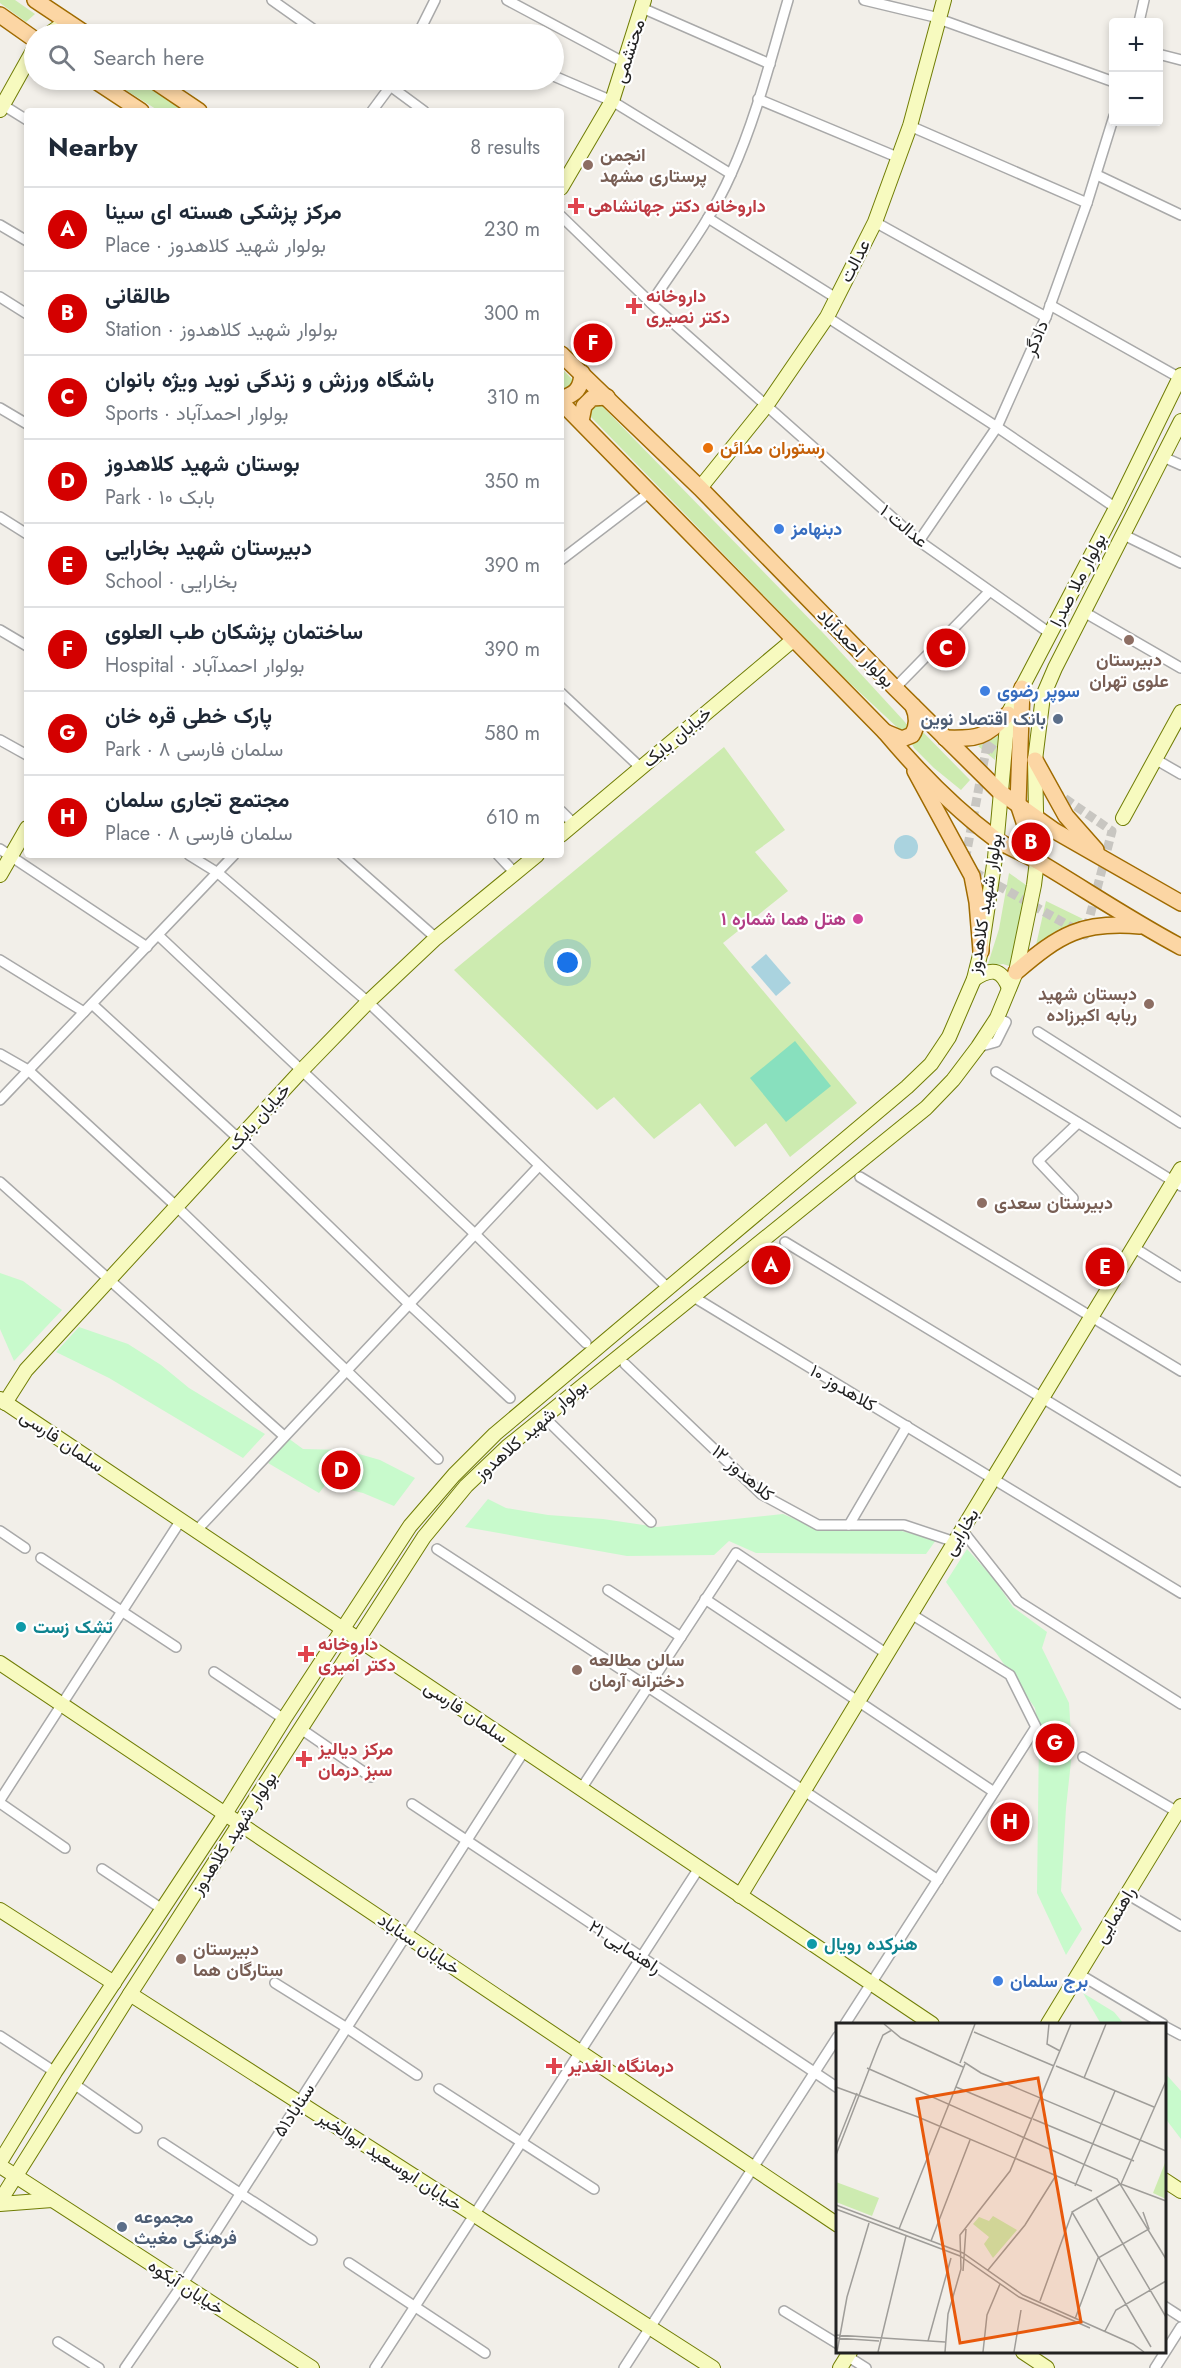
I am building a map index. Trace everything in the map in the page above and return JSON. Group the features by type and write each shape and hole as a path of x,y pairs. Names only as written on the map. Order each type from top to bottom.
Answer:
{"main road":[{"path":"35,0 71,24"},
{"name":"عدالت","path":"700,488 766,406 827,317 875,222 910,126 944,0"},
{"name":"محتشمی","path":"564,183 612,101 643,4"},
{"path":"0,15 24,32"},
{"path":"63,24 67,21"},
{"path":"3,100 24,65"},
{"path":"109,90 136,108"},
{"path":"168,90 195,108"},
{"name":"بولوار احمدآباد","path":"564,357 700,488 1000,792 1034,817 1104,860 1181,903"},
{"path":"564,400 574,395 581,387 582,373"},
{"name":"بولوار ملا صدرا","path":"1000,792 1008,714 1116,508 1180,376"},
{"path":"581,421 584,406 592,398 607,397"},
{"name":"بولوار احمدآباد","path":"564,404 885,732 912,763 996,839 1037,861 1143,927 1181,947"},
{"name":"بولوار ملا صدرا","path":"1034,817 1035,760 1043,696 1181,421"},
{"name":"خیابان بابک","path":"564,832 793,640"},
{"path":"1022,688 1023,693 1032,699 1043,696"},
{"path":"1022,688 1018,804 1037,861"},
{"path":"885,732 902,739 912,735 916,725 913,706"},
{"path":"1123,818 1181,712"},
{"path":"945,738 971,738 989,733 1008,714"},
{"path":"1035,760 1066,816 1104,860"},
{"path":"912,763 926,794 972,876 981,951"},
{"name":"بولوار شهید کلاهدوز","path":"0,2162 55,2072 225,1814 410,1526 454,1475 495,1434 907,1087 931,1064 949,1037 974,979 981,951 1000,792"},
{"name":"بولوار شهید کلاهدوز","path":"0,2202 130,1994 424,1537 466,1486 507,1447 926,1108 978,1047 997,1018 1016,972 1037,861 1034,817"},
{"path":"0,875 6,852 24,831"},
{"name":"خیابان بابک","path":"2,1404 26,1370 302,1070 368,1002 436,938 533,858"},
{"path":"1016,972 1041,950 1068,934 1089,926 1106,924 1143,927"},
{"path":"974,979 991,971 999,973 1005,978 1009,988"},
{"name":"بخارایی","path":"740,1896 1133,1247 1177,1183 1181,1169"},
{"name":"سلمان فارسی","path":"2,1404 181,1520 929,2023"},
{"name":"خیابان سناباد","path":"0,1664 836,2224"},
{"name":"راهنمایی","path":"1049,2023 1180,1811"},
{"path":"0,1910 114,1983"},
{"name":"خیابان ابوسعید ابوالخیر","path":"130,1994 713,2368"},
{"name":"خیابان آبکوه","path":"0,2166 312,2368"},
{"path":"1166,2181 1181,2191"},
{"path":"0,2202 52,2200"},
{"path":"1024,2353 1047,2368"},
{"path":"840,2368 848,2354"}],"street":[{"path":"272,0 306,24"},
{"path":"423,24 435,0"},
{"path":"507,0 553,24"},
{"path":"653,304 708,218 731,174 770,64 788,0"},
{"path":"865,0 939,18 1109,81"},
{"path":"1139,18 1144,0"},
{"path":"643,4 706,36 770,64"},
{"path":"564,30 625,63"},
{"path":"1163,55 1181,60"},
{"path":"564,80 612,101 731,174"},
{"path":"374,108 388,90"},
{"path":"401,90 421,108"},
{"path":"758,99 897,158"},
{"path":"3,100 24,118"},
{"path":"910,126 1087,203"},
{"name":"دادگر","path":"919,541 997,427 1046,317 1097,175 1110,126"},
{"path":"1097,175 1181,215"},
{"path":"708,218 836,298"},
{"name":"عدالت ۱","path":"564,219 653,304 919,541 1051,634"},
{"path":"875,222 1046,317"},
{"path":"0,225 24,240"},
{"path":"0,297 24,312"},
{"path":"1050,305 1180,376"},
{"path":"827,317 997,427 1116,508"},
{"path":"0,408 24,422"},
{"path":"1163,457 1181,465"},
{"path":"564,558 650,492"},
{"path":"0,517 24,532"},
{"path":"1124,535 1181,563"},
{"path":"895,688 989,592"},
{"path":"1084,612 1181,668"},
{"path":"0,630 24,644"},
{"path":"564,696 640,768"},
{"path":"0,740 24,753"},
{"path":"1155,759 1181,774"},
{"path":"564,813 574,824"},
{"path":"6,852 147,947"},
{"path":"194,858 218,873 368,1002 667,1287"},
{"path":"0,1100 231,858"},
{"path":"345,858 436,938"},
{"path":"501,858 515,873"},
{"path":"158,935 475,1234 586,1343"},
{"path":"0,960 84,1012"},
{"path":"92,1004 239,1139 409,1304 510,1398"},
{"path":"1038,1032 1181,1123"},
{"path":"0,1054 28,1070 177,1207 438,1459"},
{"path":"996,1072 1177,1183"},
{"path":"1073,1198 1038,1161 1078,1123"},
{"path":"196,1531 539,1166"},
{"path":"860,1177 1181,1371"},
{"path":"0,1182 284,1436"},
{"path":"785,1242 1181,1482"},
{"path":"1133,1247 1181,1277"},
{"name":"کلاهدوز ۱۰","path":"692,1296 1181,1593"},
{"name":"کلاهدوز ۱۲","path":"625,1364 761,1494 818,1526 904,1525 959,1536"},
{"path":"544,1417 651,1522"},
{"path":"849,1525 907,1426"},
{"path":"65,1848 0,1802 181,1520"},
{"path":"0,1532 25,1548"},
{"path":"959,1536 1018,1601 1181,1704"},
{"path":"437,1549 938,1880"},
{"path":"581,1789 736,1553 887,1654"},
{"path":"41,1558 176,1647"},
{"path":"608,1590 681,1637"},
{"path":"705,1599 994,1792"},
{"path":"846,2023 1036,1727 1010,1675 911,1614"},
{"path":"214,1672 284,1719"},
{"path":"301,1729 371,1777"},
{"name":"سناباد۵۱","path":"125,2368 183,2285 524,1751"},
{"path":"1083,1757 1180,1811"},
{"name":"راهنمایی ۲۱","path":"412,1804 836,2087"},
{"path":"375,2368 699,1868"},
{"path":"102,1869 162,1909"},
{"path":"1127,1894 1181,1926"},
{"path":"1079,1974 1161,2023"},
{"path":"275,1983 417,2075"},
{"path":"1166,2026 1181,2036"},
{"path":"0,2036 55,2072"},
{"path":"624,2368 836,2038"},
{"path":"74,2084 136,2127"},
{"path":"439,2089 594,2188"},
{"path":"164,2143 312,2240"},
{"path":"349,2263 485,2353"},
{"path":"1166,2307 1181,2317"},
{"path":"784,2311 836,2343"},
{"path":"1166,2350 1181,2326"},
{"path":"58,2342 99,2368"},
{"path":"1171,2342 1181,2349"},
{"path":"1155,2368 1164,2353"},
{"path":"848,2354 866,2368"}],"green space":[{"path":"0,0 15,0 35,14 26,22 0,3"},
{"path":"126,90 152,90 179,108 154,108"},
{"path":"564,371 574,381 574,386 564,391"},
{"path":"591,404 600,404 826,636 904,721 908,726 907,732 900,730 838,672 588,414"},
{"path":"919,728 970,780 961,790 914,748 912,744 919,737"},
{"path":"998,736 995,760 978,746"},
{"path":"724,747 785,830 755,852 788,891 723,943 857,1103 790,1157 766,1123 735,1147 700,1103 654,1139 614,1097 597,1110 454,970"},
{"path":"1009,873 1026,885 1012,967 1003,964 987,967 999,929"},
{"path":"1046,901 1083,919 1059,929 1036,945"},
{"path":"795,1041 831,1086 786,1122 750,1078"},
{"path":"0,1273 23,1281 62,1310 14,1361 0,1329"},
{"path":"79,1327 128,1344 161,1365 189,1388 265,1434 243,1458 109,1378 56,1352"},
{"path":"288,1438 303,1449 345,1450 380,1460 415,1478 394,1506 363,1493 326,1484 319,1493 268,1463"},
{"path":"488,1499 506,1508 548,1515 603,1519 657,1527 783,1514 820,1530 898,1530 936,1540 926,1554 756,1553 729,1541 714,1555 627,1556 465,1527"},
{"path":"967,1549 994,1579 1013,1607 1047,1632 1042,1648 1069,1703 1072,1752 1061,1891 1082,1929 1066,1955 1037,1893 1039,1735 1035,1708 946,1582"},
{"path":"1083,1993 1114,2012 1123,2023 1100,2023"},
{"path":"1166,2074 1181,2091 1181,2139 1166,2119"}],"water":[{"path":"906,835 915,838 918,847 915,856 906,859 897,856 894,847 897,838"},
{"path":"766,954 791,983 776,996 751,967"}],"tunnel":[{"path":"987,745 1112,831 1085,935 964,866 987,745"}],"place":[{"name":"انجمن پرستاری مشهد","path":"588,165"},
{"name":"داروخانه دکتر جهانشاهی","path":"576,206"},
{"name":"داروخانه دکتر نصیری","path":"634,306"},
{"name":"ساختمان پزشكان طب العلوى","path":"593,343"},
{"name":"رستوران مدائن","path":"708,448"},
{"name":"دبنهامز","path":"779,529"},
{"name":"دبیرستان علوی تهران","path":"1129,640"},
{"name":"باشگاه ورزش و زندگی نوید ویژه بانوان","path":"946,648"},
{"name":"سوپر رضوی","path":"985,691"},
{"name":"بانک اقتصاد نوین","path":"1058,719"},
{"name":"طالقانی","path":"1031,842"},
{"name":"هتل هما شماره ۱","path":"858,919"},
{"name":"دبستان شهید ربابه اکبرزاده","path":"1149,1004"},
{"name":"دبیرستان سعدی","path":"982,1203"},
{"name":"مرکز پزشکی هسته ای سینا","path":"771,1265"},
{"name":"دبیرستان شهید بخارایی","path":"1105,1267"},
{"name":"بوستان شهید کلاهدوز","path":"341,1470"},
{"name":"تشک زست","path":"21,1627"},
{"name":"داروخانه دکتر امیرى","path":"306,1654"},
{"name":"سالن مطالعه دخترانه آرمان","path":"577,1670"},
{"name":"پارک خطی قره خان","path":"1055,1743"},
{"name":"مرکز دیالیز سبز درمان","path":"304,1759"},
{"name":"مجتمع تجاری سلمان","path":"1010,1822"},
{"name":"هنرکده رویال","path":"812,1944"},
{"name":"دبیرستان ستارگان هما","path":"181,1959"},
{"name":"برج سلمان","path":"998,1981"},
{"name":"درمانگاه الغدیر","path":"554,2066"},
{"name":"مجموعه فرهنگی مغیث","path":"122,2227"}]}
